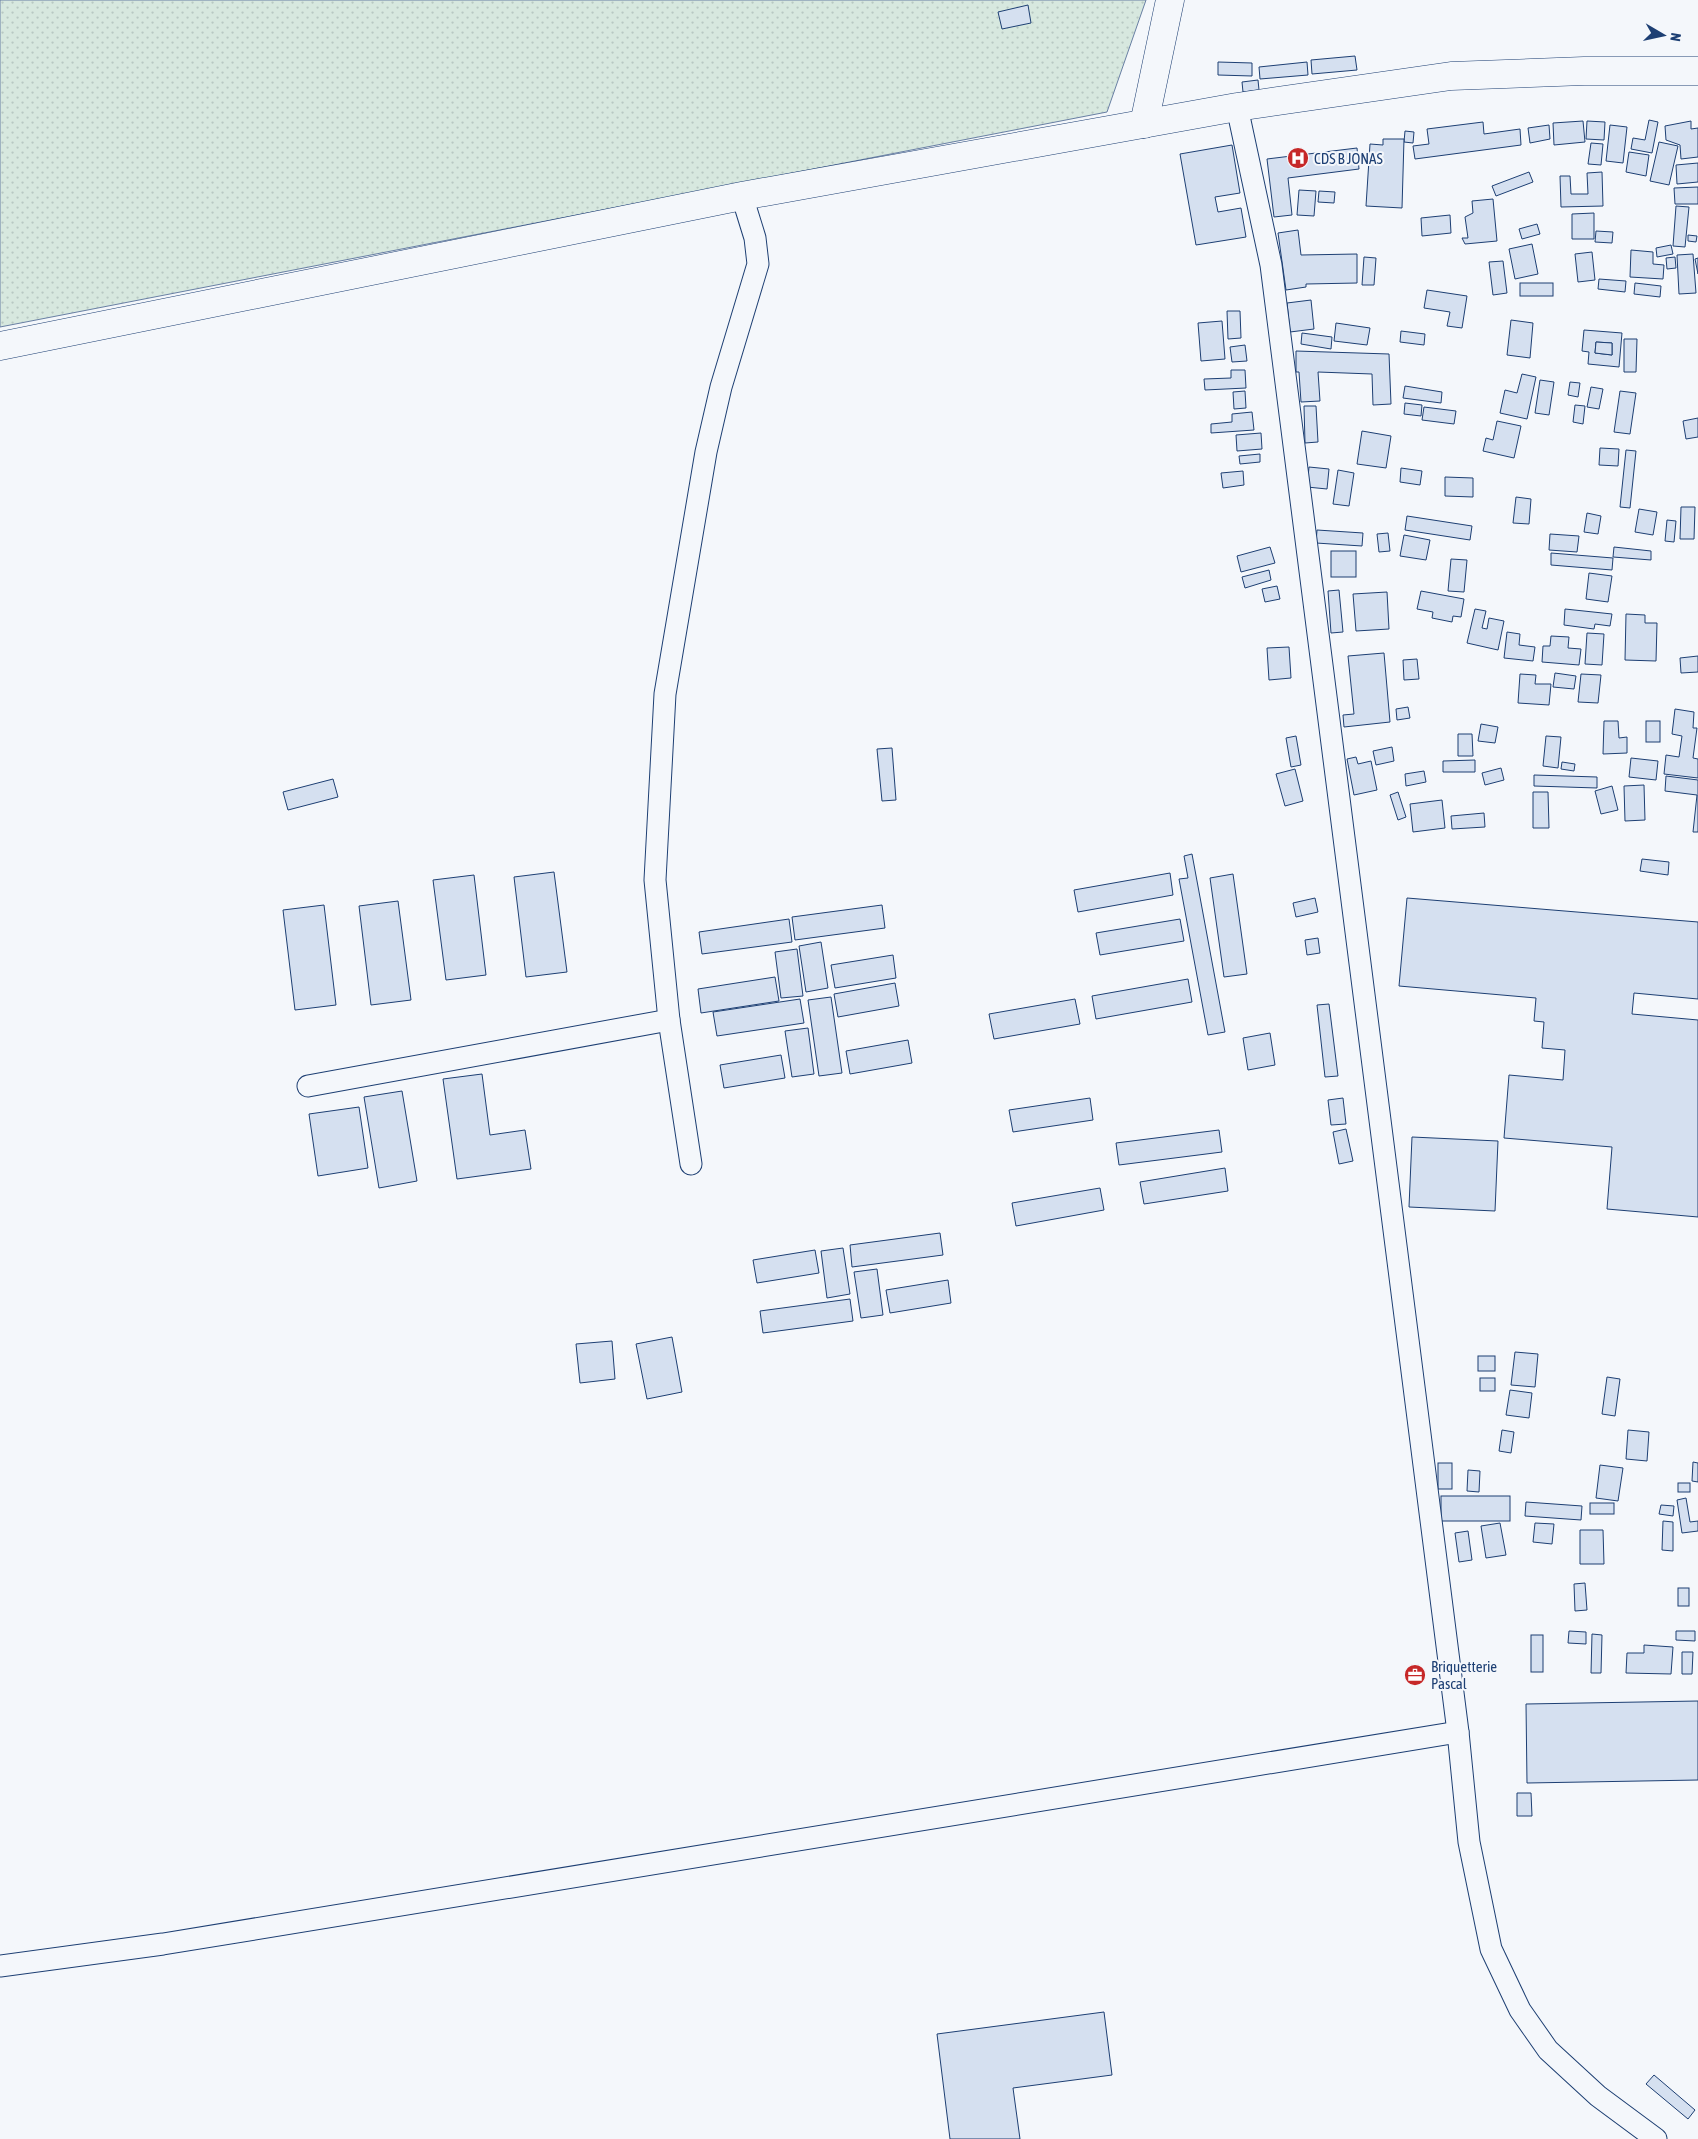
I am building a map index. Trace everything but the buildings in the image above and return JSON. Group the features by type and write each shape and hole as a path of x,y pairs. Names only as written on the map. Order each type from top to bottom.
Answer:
{"main road":[{"path":"1144,124 1170,0"},
{"path":"0,346 742,196 1237,107 1451,76 1584,71 1698,71"}],"street":[{"path":"1237,107 1271,266 1458,1732 1469,1842 1491,1949 1520,2010 1548,2050 1598,2096 1656,2139"},
{"path":"691,1164 670,1020 655,880 665,694 706,452 721,387 758,264 755,238 742,196"},
{"path":"308,1086 670,1020"},
{"path":"0,1966 163,1944 1458,1732"}],"shaded area":[{"path":"0,0 1146,0 1107,112 0,327"}],"place":[{"name":"CDS B JONAS","path":"1298,158"},
{"name":"Briquetterie Pascal","path":"1415,1675"}]}
